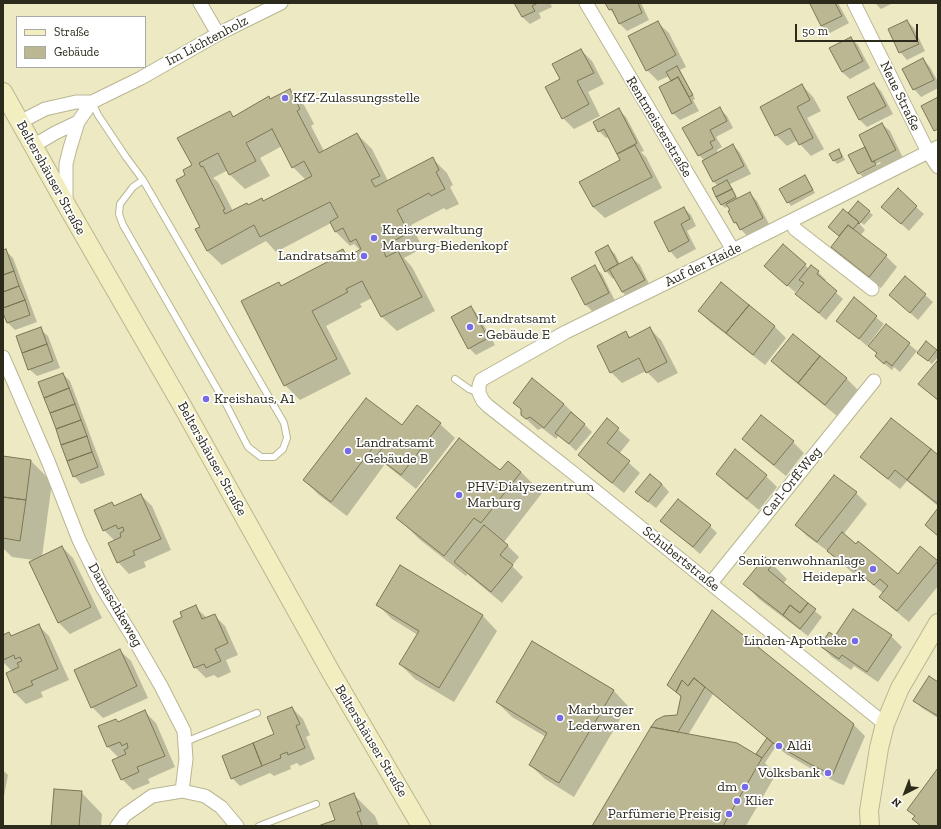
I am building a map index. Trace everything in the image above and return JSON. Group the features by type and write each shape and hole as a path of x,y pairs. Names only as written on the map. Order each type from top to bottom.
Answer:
{"main road":[{"name":"Beltershäuser Straße","path":"3,92 66,206 180,402 332,674 421,826"},
{"path":"870,826 873,786 885,724 900,688 938,623"}],"street":[{"path":"200,3 218,34"},
{"name":"Im Lichtenholz","path":"20,122 45,109 76,102 92,102 141,78 218,34 280,3"},
{"name":"Rentmeisterstraße","path":"586,3 733,250"},
{"name":"Neue Straße","path":"854,3 933,150 938,167"},
{"name":"Im Lichtenholz","path":"66,206 66,164 78,122 92,102"},
{"name":"Im Lichtenholz","path":"33,146 78,122"},
{"name":"Auf der Haide","path":"479,393 481,380 560,336 933,150"},
{"path":"791,221 795,229 872,289"},
{"name":"Damaschkeweg","path":"3,357 48,461 79,540 102,588 161,686 184,731 186,759 182,791"},
{"name":"Carl-Orff-Weg","path":"711,583 874,381"},
{"name":"Schubertstraße","path":"479,393 483,401 488,406 711,583 885,724"},
{"path":"117,826 125,815 152,796 182,791 205,796 222,807 237,826"}],"lane":[{"path":"92,102 98,115 143,180 284,423 287,438 283,449 274,457 261,457 248,446 227,406 123,225 119,214 120,204 133,187 143,180"},
{"path":"455,379 479,393"},
{"path":"185,742 257,713"},
{"path":"259,826 316,804"}],"building":[{"path":"514,3 538,3 532,6 535,11 522,17"},
{"path":"605,3 638,3 642,13 619,24 612,9 609,10"},
{"path":"835,3 842,16 821,26 810,4"},
{"path":"907,20 919,44 899,53 888,29"},
{"path":"658,21 676,55 646,71 628,36"},
{"path":"851,37 863,61 842,72 829,48"},
{"path":"581,49 594,73 577,81 589,104 562,119 545,87 560,79 552,64"},
{"path":"923,58 934,80 913,90 902,69"},
{"path":"677,66 693,95 689,97 678,77 671,81 666,72"},
{"path":"678,77 692,103 672,114 659,87"},
{"path":"874,83 886,106 859,120 847,97"},
{"path":"802,84 810,100 797,107 813,138 799,145 790,128 775,136 760,107"},
{"name":"Kreisverwaltung Marburg-Biedenkopf","path":"290,89 300,109 297,111 319,153 357,133 380,176 371,180 375,187 433,157 439,170 436,172 445,189 431,196 429,193 397,210 409,233 382,247 386,257 398,251 422,297 381,317 362,281 346,289 348,292 312,311 337,359 284,386 241,301 279,282 281,286 331,260 329,256 343,249 347,257 361,249 356,239 350,242 343,228 335,232 330,222 338,217 330,202 260,237 254,225 207,251 195,229 200,227 176,180 185,175 183,170 192,165 177,138 230,111 233,117 269,96 270,99","holes":["272,129 292,168 304,161 312,176 263,201 262,198 248,205 247,203 225,214 223,210 225,209 203,166 201,167 199,163 218,153 229,175 256,161 246,143"]},
{"path":"938,97 938,129 934,131 921,106"},
{"path":"720,107 727,121 710,130 715,140 710,142 713,148 698,156 682,128"},
{"path":"619,108 637,143 617,154 604,129 598,132 593,122"},
{"path":"882,123 896,150 872,162 859,135"},
{"path":"733,144 744,166 713,182 702,161"},
{"path":"635,145 652,177 593,207 579,182 620,160 617,154"},
{"path":"865,147 872,162 874,161 876,165 858,174 848,155"},
{"path":"839,149 842,157 833,161 829,154"},
{"path":"805,175 813,190 787,203 779,189"},
{"path":"727,180 732,189 716,197 712,188"},
{"path":"898,188 917,206 901,224 881,207"},
{"path":"732,189 736,197 721,205 716,197"},
{"path":"750,192 763,218 740,230 736,222 734,223 728,211 730,210 726,204"},
{"path":"858,201 870,211 859,224 859,222 848,213"},
{"path":"684,207 690,219 681,224 689,241 669,252 654,222"},
{"path":"843,209 859,222 853,229 848,225 839,236 828,227"},
{"path":"848,225 887,255 869,277 831,247"},
{"path":"783,244 806,264 787,286 764,266"},
{"path":"608,245 618,264 605,272 595,252"},
{"path":"6,249 14,271 3,275 3,250"},
{"path":"632,257 645,280 622,292 609,269"},
{"path":"595,265 609,293 585,305 571,278"},
{"path":"811,265 819,271 817,274 837,291 819,313 795,294 804,283 799,280"},
{"path":"14,271 19,286 3,292 3,275"},
{"path":"905,276 926,294 910,313 889,295"},
{"path":"721,282 749,305 726,333 698,311"},
{"path":"19,286 25,300 3,308 3,292"},
{"path":"854,297 877,316 859,339 836,321"},
{"path":"25,300 30,315 7,323 3,313 3,308"},
{"path":"749,305 775,326 753,355 726,333"},
{"name":"Landratsamt - Gebäude E","path":"471,306 488,338 468,349 451,317"},
{"path":"886,324 910,343 892,366 886,361 884,364 875,356 877,353 868,346"},
{"path":"41,327 47,344 22,353 16,336"},
{"path":"650,327 667,362 646,373 639,358 610,373 597,346 626,331 629,338"},
{"path":"793,334 820,356 798,383 771,361"},
{"path":"926,341 937,350 928,361 917,353"},
{"path":"47,344 53,361 28,370 22,353"},
{"path":"820,356 847,378 825,405 798,383"},
{"path":"938,360 938,400 918,384"},
{"path":"63,373 69,388 44,398 38,382"},
{"path":"532,378 564,404 544,428 530,417 526,419 521,415 521,409 513,403"},
{"path":"69,388 75,404 50,413 44,398"},
{"name":"Landratsamt - Gebäude B","path":"366,398 402,425 417,405 441,423 401,475 376,456 384,446 378,441 331,502 303,480"},
{"path":"75,404 81,420 56,429 50,413"},
{"path":"571,412 585,424 569,444 555,433"},
{"path":"761,415 794,441 774,465 742,439"},
{"path":"607,418 619,428 607,443 630,461 612,483 578,455"},
{"path":"891,418 931,449 907,480 895,470 888,479 860,457"},
{"path":"81,420 87,436 61,445 56,429"},
{"path":"87,436 92,452 67,461 61,445"},
{"name":"PHV-Dialysezentrum Marburg","path":"459,438 500,470 508,461 521,472 481,523 474,518 444,556 396,518"},
{"path":"735,449 767,475 747,499 716,474"},
{"path":"931,449 938,455 938,504 907,480"},
{"path":"92,452 98,467 73,477 67,461"},
{"path":"3,456 31,460 26,500 3,497"},
{"path":"650,474 662,484 648,502 635,492"},
{"path":"834,475 857,492 817,542 795,525"},
{"path":"141,494 161,539 133,551 135,555 117,563 108,543 121,537 120,533 124,531 123,527 118,529 116,525 103,531 94,510 112,502 114,506"},
{"path":"3,497 26,500 20,541 3,538"},
{"path":"678,499 711,525 693,547 660,521"},
{"path":"938,508 938,536 925,525"},
{"path":"484,525 508,545 500,555 513,565 491,592 454,562"},
{"name":"Seniorenwohnanlage Heidepark","path":"842,532 856,544 858,541 898,574 920,546 938,561 897,611 879,597 888,586 880,579 874,585 844,561 842,563 827,551"},
{"path":"62,546 91,607 58,623 29,562"},
{"path":"765,557 773,564 768,570 808,603 800,613 790,605 783,615 743,584"},
{"path":"400,565 483,615 439,688 399,664 419,631 376,605"},
{"path":"808,603 816,609 800,629 783,615 790,605 800,613"},
{"path":"196,605 202,619 215,614 228,643 215,649 221,661 206,668 204,664 194,668 173,621 182,617 180,612"},
{"name":"Linden-Apotheke","path":"853,609 892,635 867,672 842,655 839,659 820,646 829,632 835,636"},
{"path":"712,610 854,724 833,774 810,764 773,743 694,678 688,686 682,680 676,692 667,685"},
{"path":"39,624 58,669 31,681 33,685 14,693 6,673 19,667 17,663 22,661 20,657 15,659 14,655 3,660 3,635 9,632 11,636"},
{"name":"Marburger Lederwaren","path":"532,641 614,690 559,783 529,765 547,733 496,702"},
{"path":"120,649 137,686 91,708 74,670"},
{"path":"929,676 938,682 938,716 913,701"},
{"path":"694,678 705,687 678,732 651,727 656,720 664,716 677,715 681,696 676,692 682,680 688,686"},
{"path":"292,707 300,724 296,726 305,748 288,755 287,752 280,755 281,758 262,766 253,743 274,734 267,717"},
{"path":"145,710 165,756 137,767 139,772 121,780 112,760 126,754 124,750 128,748 127,743 122,746 120,742 107,747 98,726 116,719 118,722"},
{"path":"651,727 737,743 762,758 723,826 592,826"},
{"path":"767,738 773,743 762,758 756,754"},
{"path":"253,743 262,766 231,779 222,756"},
{"path":"938,768 938,826 921,826 912,819 915,816 907,810"},
{"path":"54,789 82,791 79,826 51,826"},
{"path":"354,793 361,811 357,812 362,826 318,826 335,820 329,803"}],"place":[{"name":"KfZ-Zulassungsstelle","path":"285,98"},
{"name":"Kreisverwaltung Marburg-Biedenkopf","path":"374,238"},
{"name":"Landratsamt","path":"364,256"},
{"name":"Landratsamt - Gebäude E","path":"470,327"},
{"name":"Kreishaus, A1","path":"206,399"},
{"name":"Landratsamt - Gebäude B","path":"348,451"},
{"name":"PHV-Dialysezentrum Marburg","path":"459,495"},
{"name":"Seniorenwohnanlage Heidepark","path":"873,569"},
{"name":"Linden-Apotheke","path":"855,641"},
{"name":"Marburger Lederwaren","path":"560,718"},
{"name":"Aldi","path":"779,746"},
{"name":"Volksbank","path":"828,773"},
{"name":"dm","path":"745,787"},
{"name":"Klier","path":"737,801"},
{"name":"Parfümerie Preisig","path":"729,814"}]}
